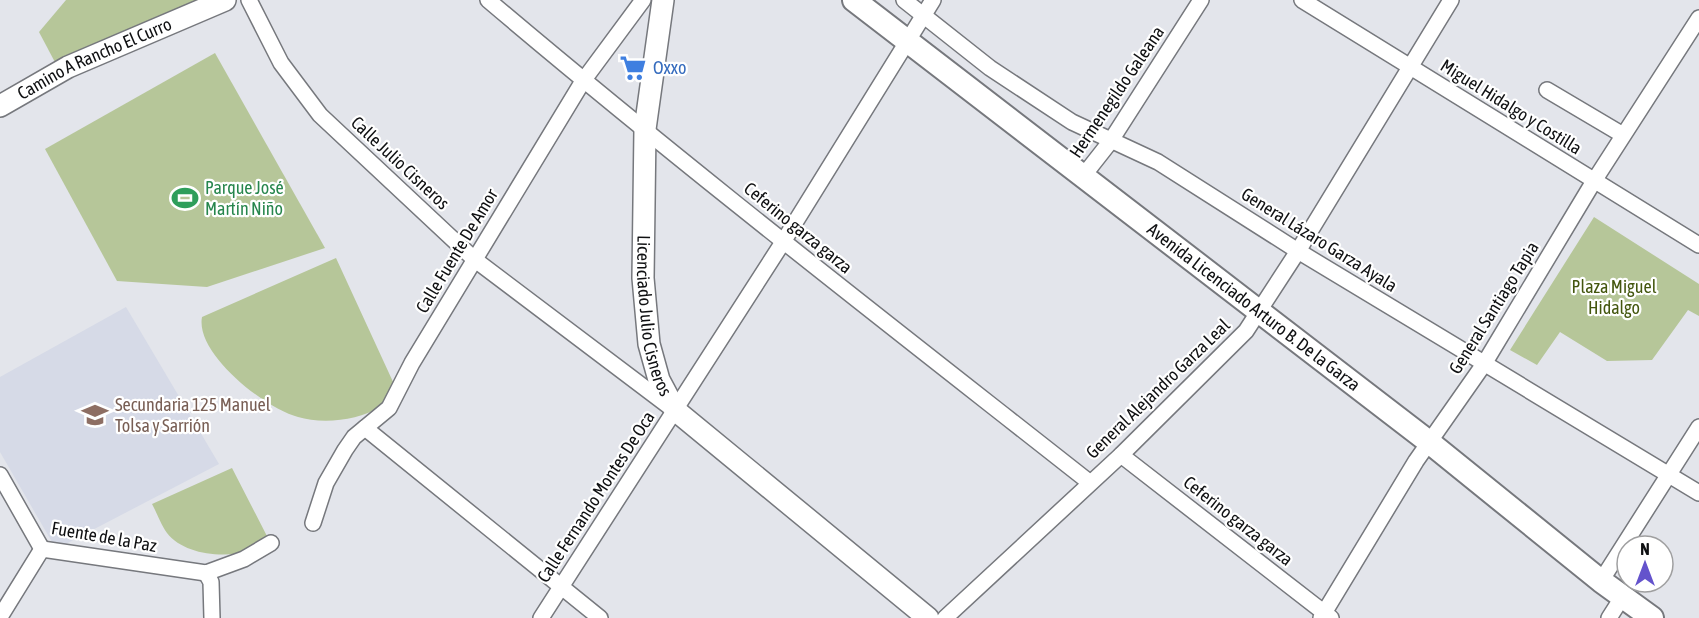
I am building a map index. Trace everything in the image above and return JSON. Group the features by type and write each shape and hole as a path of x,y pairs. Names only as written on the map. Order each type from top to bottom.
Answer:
{"main road":[{"name":"Avenida Licenciado Arturo B. De la Garza","path":"854,0 1429,442 1601,582 1652,618"}],"street":[{"name":"Camino A Rancho El Curro","path":"0,106 68,67 225,0"},
{"name":"Calle Julio Cisneros","path":"249,0 281,63 320,116 474,259 675,410"},
{"name":"Ceferino garza garza","path":"488,0 583,81 783,242 1089,482"},
{"name":"Calle Fuente De Amor","path":"313,523 326,483 354,437 389,408 412,363 583,81 643,0"},
{"name":"Licenciado Julio Cisneros","path":"663,0 645,129 643,278 649,344 659,380 675,410 928,618"},
{"name":"General Lázaro Garza Ayala","path":"903,0 990,68 1040,103 1110,142 1158,162 1298,251 1699,493"},
{"name":"Calle Fernando Montes De Oca","path":"541,618 783,242 933,0"},
{"name":"Hermenegildo Galeana","path":"1084,175 1110,142 1201,0"},
{"name":"Miguel Hidalgo y Costilla","path":"1302,0 1699,245"},
{"name":"General Alejandro Garza Leal","path":"945,618 1089,482 1121,455 1246,331 1298,251 1451,0"},
{"name":"General Santiago Tapia","path":"1326,616 1429,442 1484,364 1594,181 1699,18"},
{"path":"1547,90 1623,135"},
{"path":"1601,582 1699,427"},
{"path":"365,428 600,618"},
{"name":"Ceferino garza garza","path":"1121,455 1326,616"},
{"name":"Fuente de la Paz","path":"0,475 42,549 206,573"},
{"path":"212,618 211,582 206,573 244,559 271,543"},
{"path":"0,617 42,549"},
{"path":"1609,618 1623,596"}],"shaded area":[{"name":"Secundaria 125 Manuel Tolsa y Sarrión","path":"126,307 219,464 56,549 0,452 0,377"}],"green space":[{"path":"66,0 211,0 57,66 39,32"},
{"name":"Parque José Martín Niño","path":"215,53 325,248 207,287 117,281 45,149"},
{"name":"Plaza Miguel Hidalgo","path":"1594,217 1699,284 1699,316 1688,310 1652,360 1607,361 1560,332 1537,365 1510,350"},
{"path":"336,258 394,384 384,402 371,412 340,420 307,419 284,412 252,392 235,378 210,347 203,332 202,317"},
{"path":"232,468 270,542 246,552 217,554 188,548 176,542 165,530 152,504"}],"place":[{"name":"Oxxo","path":"633,68"},
{"name":"Parque José Martín Niño","path":"185,198"},
{"name":"Secundaria 125 Manuel Tolsa y Sarrión","path":"95,415"}]}
